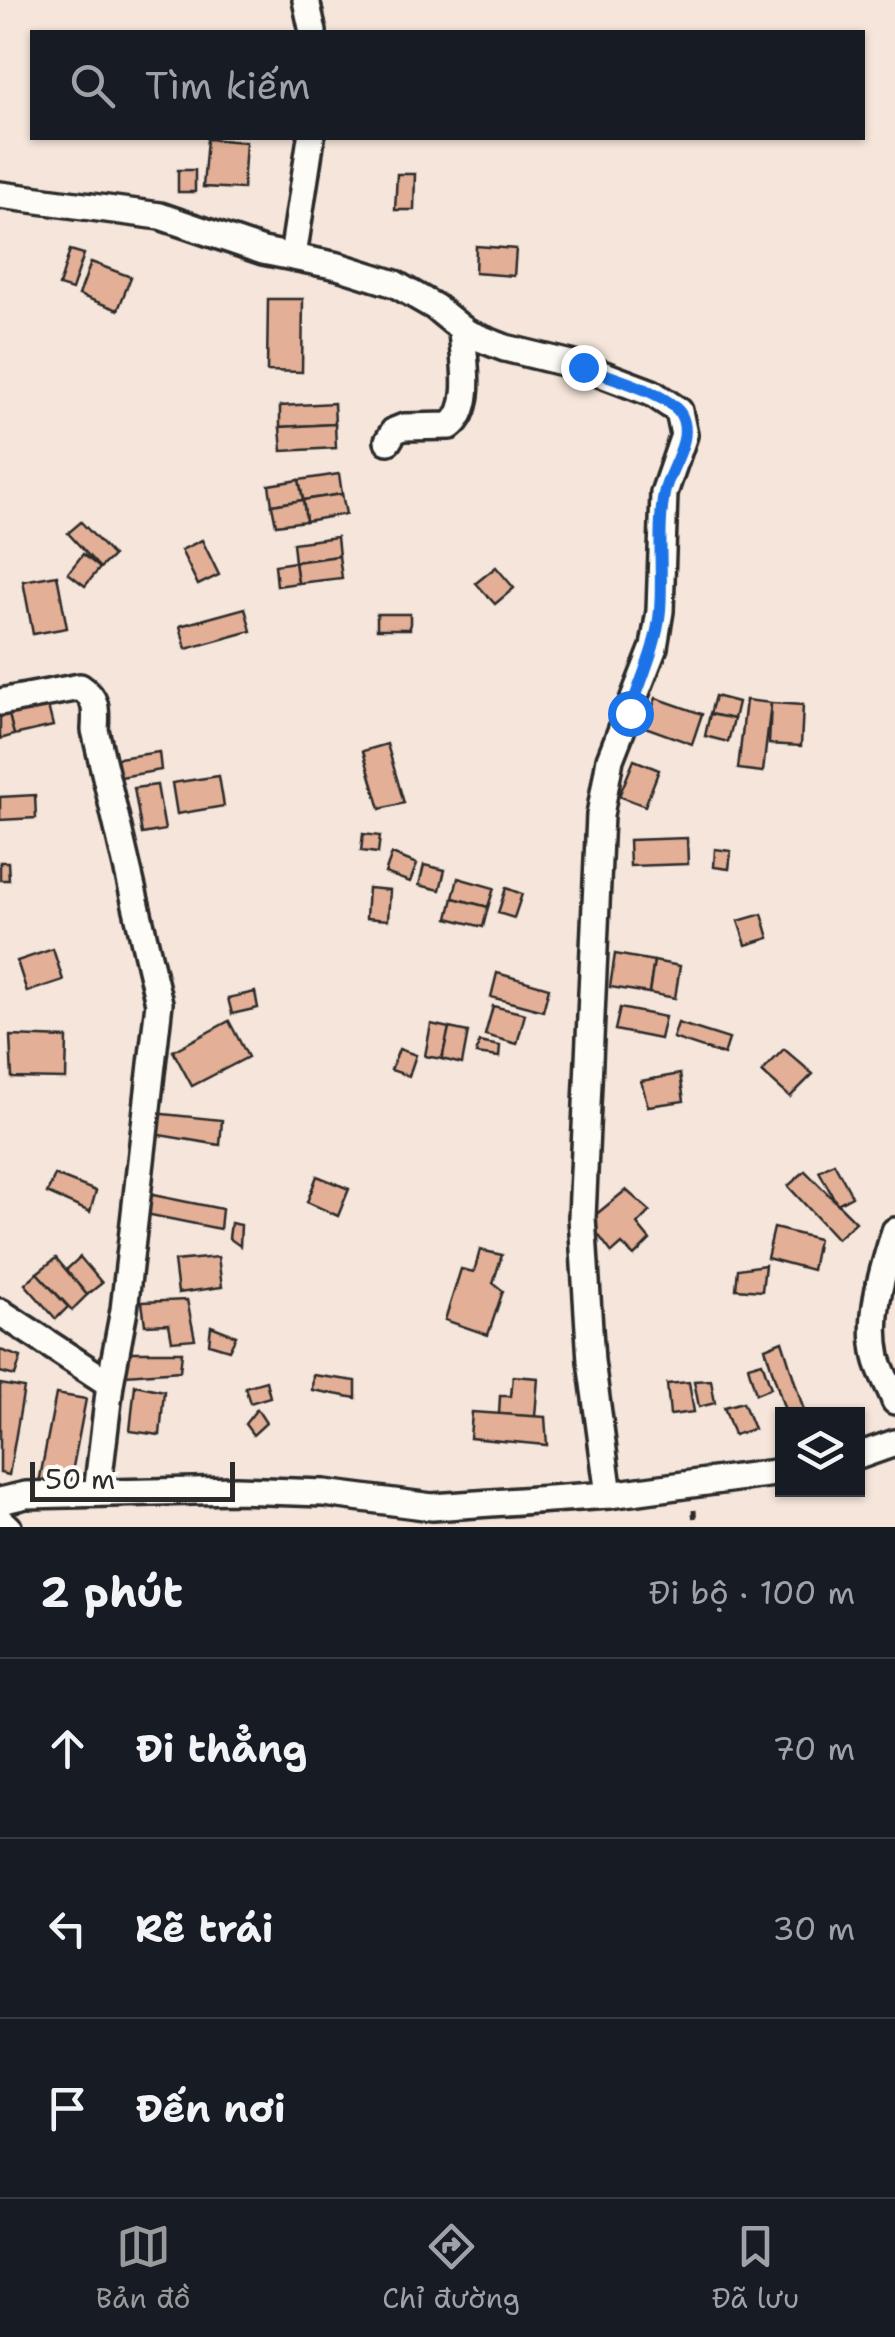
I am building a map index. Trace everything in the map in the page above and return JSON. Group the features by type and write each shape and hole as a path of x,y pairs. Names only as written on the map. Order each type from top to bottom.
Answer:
{"street":[{"path":"306,0 313,30"},
{"path":"293,256 311,140"},
{"path":"0,195 160,216 203,233 396,284 462,329 505,348 583,367 652,393 679,411 683,423 680,452 664,493 660,611 654,647 610,759 600,815 582,1217 591,1362 609,1495"},
{"path":"388,441 394,431 404,427 456,423 464,406 462,329"},
{"path":"0,702 80,687 92,696 96,707 94,730 159,1004 124,1310 97,1492"},
{"path":"895,1230 879,1287 874,1331 878,1360 895,1401"},
{"path":"0,1312 110,1384"},
{"path":"865,1454 895,1443"},
{"path":"0,1501 26,1495 236,1490 324,1492 432,1507 609,1495 775,1473"},
{"path":"0,1521 8,1527"}],"building":[{"path":"207,140 246,142 243,189 203,187"},
{"path":"178,170 195,170 195,192 178,192"},
{"path":"397,174 415,174 414,210 395,210"},
{"path":"476,246 516,249 514,276 475,273"},
{"path":"70,250 84,254 72,290 59,286"},
{"path":"91,262 131,277 118,310 79,295"},
{"path":"268,299 303,299 302,372 267,371"},
{"path":"334,403 335,424 280,427 280,406"},
{"path":"335,424 336,448 282,451 280,427"},
{"path":"339,474 342,494 303,500 299,480"},
{"path":"299,480 303,500 272,505 269,485"},
{"path":"342,494 346,514 306,521 303,500"},
{"path":"303,500 306,521 276,525 272,505"},
{"path":"81,522 113,556 100,568 68,533"},
{"path":"337,537 339,556 295,562 293,543"},
{"path":"202,540 219,575 198,585 181,550"},
{"path":"83,554 100,568 85,586 68,573"},
{"path":"339,556 342,578 298,583 295,562"},
{"path":"295,562 298,583 277,586 275,565"},
{"path":"496,567 514,588 495,604 476,583"},
{"path":"57,575 67,628 33,634 23,581"},
{"path":"245,608 251,631 186,649 180,626"},
{"path":"377,614 410,614 410,629 377,629"},
{"path":"45,694 53,726 14,735 6,703"},
{"path":"715,696 738,702 734,719 710,714"},
{"path":"656,698 702,714 692,744 645,727"},
{"path":"746,700 771,703 763,772 738,769"},
{"path":"6,703 14,735 0,739 0,704"},
{"path":"771,703 803,705 801,746 769,744"},
{"path":"710,714 734,719 728,742 705,736"},
{"path":"387,744 404,803 380,809 363,751"},
{"path":"159,752 161,770 115,778 112,759"},
{"path":"634,760 659,770 645,806 619,796"},
{"path":"219,776 224,806 177,814 172,783"},
{"path":"157,785 165,830 142,834 134,788"},
{"path":"35,795 36,818 0,820 0,797"},
{"path":"363,834 380,836 378,853 361,851"},
{"path":"687,838 688,864 630,866 629,840"},
{"path":"715,849 731,851 729,869 714,867"},
{"path":"392,854 417,864 410,882 385,873"},
{"path":"0,862 8,862 9,880 0,880"},
{"path":"424,865 445,870 440,890 419,885"},
{"path":"458,878 494,888 488,907 453,898"},
{"path":"368,888 390,890 388,920 366,918"},
{"path":"506,888 522,894 514,918 498,913"},
{"path":"453,898 488,907 483,927 448,918"},
{"path":"762,914 769,938 746,945 738,921"},
{"path":"53,949 63,980 27,992 17,961"},
{"path":"615,954 654,961 649,993 610,987"},
{"path":"654,961 680,966 675,998 649,993"},
{"path":"497,973 549,988 543,1011 491,997"},
{"path":"255,992 258,1008 232,1014 228,998"},
{"path":"493,1006 525,1014 517,1044 485,1035"},
{"path":"620,1008 665,1017 660,1039 615,1030"},
{"path":"229,1021 248,1057 192,1086 173,1051"},
{"path":"678,1023 729,1039 724,1055 673,1038"},
{"path":"431,1024 449,1028 442,1059 425,1056"},
{"path":"449,1028 468,1032 462,1064 442,1059"},
{"path":"10,1036 67,1038 66,1079 12,1078"},
{"path":"479,1042 500,1046 499,1057 476,1054"},
{"path":"399,1049 416,1055 409,1076 391,1070"},
{"path":"784,1049 813,1074 790,1097 762,1072"},
{"path":"680,1074 684,1101 648,1106 641,1081"},
{"path":"153,1113 222,1120 220,1145 153,1134"},
{"path":"834,1163 852,1196 837,1204 819,1171"},
{"path":"805,1171 856,1222 837,1239 788,1186"},
{"path":"55,1175 96,1191 90,1212 47,1193"},
{"path":"317,1176 349,1189 338,1216 307,1202"},
{"path":"626,1190 650,1211 637,1224 650,1240 634,1256 622,1244 612,1253 588,1221"},
{"path":"143,1193 222,1209 220,1229 141,1213"},
{"path":"231,1223 241,1225 240,1246 229,1238"},
{"path":"774,1228 818,1239 812,1270 767,1258"},
{"path":"480,1250 502,1255 493,1283 503,1291 488,1335 445,1320 461,1269 474,1272"},
{"path":"80,1257 102,1283 87,1295 66,1270"},
{"path":"218,1257 222,1287 178,1293 174,1261"},
{"path":"56,1258 87,1295 72,1310 37,1273"},
{"path":"765,1265 762,1291 736,1289 738,1269"},
{"path":"37,1273 68,1307 56,1319 25,1284"},
{"path":"187,1300 195,1339 172,1341 169,1324 145,1325 142,1302"},
{"path":"211,1326 236,1336 229,1350 209,1344"},
{"path":"782,1341 803,1407 784,1407 765,1348"},
{"path":"0,1350 21,1357 15,1376 0,1372"},
{"path":"124,1352 182,1352 180,1371 126,1375"},
{"path":"762,1362 771,1388 756,1394 748,1366"},
{"path":"313,1375 356,1381 356,1398 312,1390"},
{"path":"513,1376 538,1378 535,1417 499,1414 500,1396 511,1396"},
{"path":"711,1380 715,1403 699,1407 694,1381"},
{"path":"266,1381 270,1397 250,1403 245,1387"},
{"path":"689,1382 694,1412 670,1415 667,1384"},
{"path":"0,1384 24,1388 9,1475 0,1473"},
{"path":"135,1385 164,1391 160,1435 130,1431"},
{"path":"56,1394 86,1399 69,1488 39,1483"},
{"path":"743,1402 754,1429 734,1435 724,1407"},
{"path":"257,1409 266,1423 253,1435 245,1424"},
{"path":"472,1412 545,1417 547,1445 470,1438"}],"route":[{"path":"583,367 652,393 679,411 683,423 680,452 664,493 660,611 654,647 630,713"}]}
